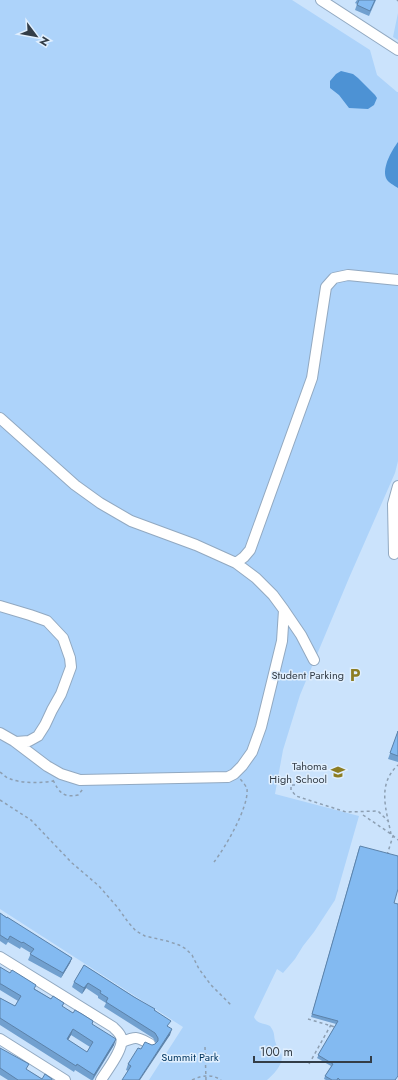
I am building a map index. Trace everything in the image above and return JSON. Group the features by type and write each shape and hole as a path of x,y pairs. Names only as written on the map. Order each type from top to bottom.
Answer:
{"street":[{"path":"321,0 337,4 398,50"},
{"path":"236,563 250,550 312,378 326,287 334,278 348,275 398,280"},
{"path":"0,418 75,485 100,503 131,521 196,545 236,563 256,578 272,595 302,635 314,660"},
{"path":"394,554 393,504 398,486"},
{"path":"0,606 11,608 47,621 63,638 70,658 71,666 61,694 38,736 29,741 16,742"},
{"path":"0,733 16,742 47,766 61,774 80,780 228,777 234,774 242,766 252,752 261,727 282,640 284,610"},
{"path":"0,957 113,1027 121,1035 121,1048 101,1080"},
{"path":"122,1042 133,1038 138,1038 150,1044"},
{"path":"0,1039 65,1080"}],"path":[{"path":"387,856 392,835 388,821 384,789 389,775 398,765"},
{"path":"47,766 57,788 70,797 78,795 83,789 84,780"},
{"path":"0,772 9,778 24,781 38,783 54,781"},
{"path":"214,862 221,853 240,817 247,799 247,788 234,774"},
{"path":"295,785 291,785 296,796 346,812 378,811 388,821"},
{"path":"0,800 31,820 72,863 99,886 136,931 145,936 167,941 186,949 192,955 199,970 211,985 231,1005"},
{"path":"363,815 398,840"},
{"path":"308,1019 336,1027"},
{"path":"309,1064 332,1023"},
{"path":"205,1046 206,1080"},
{"path":"192,1080 206,1076 212,1076 222,1080"}],"green space":[{"name":"Summit Park","path":"0,0 292,0 370,50 377,75 398,92 398,461 395,473 300,695 283,750 275,794 359,816 335,900 295,959 283,973 277,969 254,1017 259,1022 270,1026 282,1057 278,1068 267,1080 149,1080 183,1027 0,909"},
{"path":"398,13 398,40 393,37"}],"water":[{"path":"341,71 353,74 375,95 377,98 374,105 368,109 349,108 339,95 330,88 330,81"},
{"path":"398,142 398,188 388,181 385,174 385,169 388,159"}],"building":[{"path":"359,0 375,0 370,11 357,5"},
{"path":"398,731 398,756 390,753"},
{"path":"360,846 398,856 398,889 394,903 398,904 398,1076 395,1080 340,1080 338,1078 337,1080 332,1080 325,1076 333,1064 318,1055 338,1021 312,1014"},
{"path":"0,913 72,958 63,973 30,954 34,949 23,942 22,943 10,936 8,940 0,935"},
{"path":"84,965 155,1009 154,1010 171,1021 167,1026 172,1029 139,1080 122,1080 131,1066 128,1064 138,1048 141,1049 145,1042 152,1045 155,1044 158,1041 158,1038 155,1033 106,1002 108,998 100,993 101,991 88,983 84,988 74,982"},
{"path":"0,967 10,973 12,970 36,985 34,989 51,999 53,996 64,1003 62,1006 73,1013 75,1010 82,1014 93,1021 92,1024 116,1039 94,1075 77,1064 76,1066 0,1018 0,998 15,1006 21,996 0,984","holes":["73,1029 93,1042 87,1052 67,1039"]},
{"path":"0,1048 29,1064 26,1069 42,1079 45,1074 52,1080 18,1080 0,1068"}],"place":[{"name":"Student Parking","path":"355,675"},
{"name":"Tahoma High School","path":"338,772"}]}
